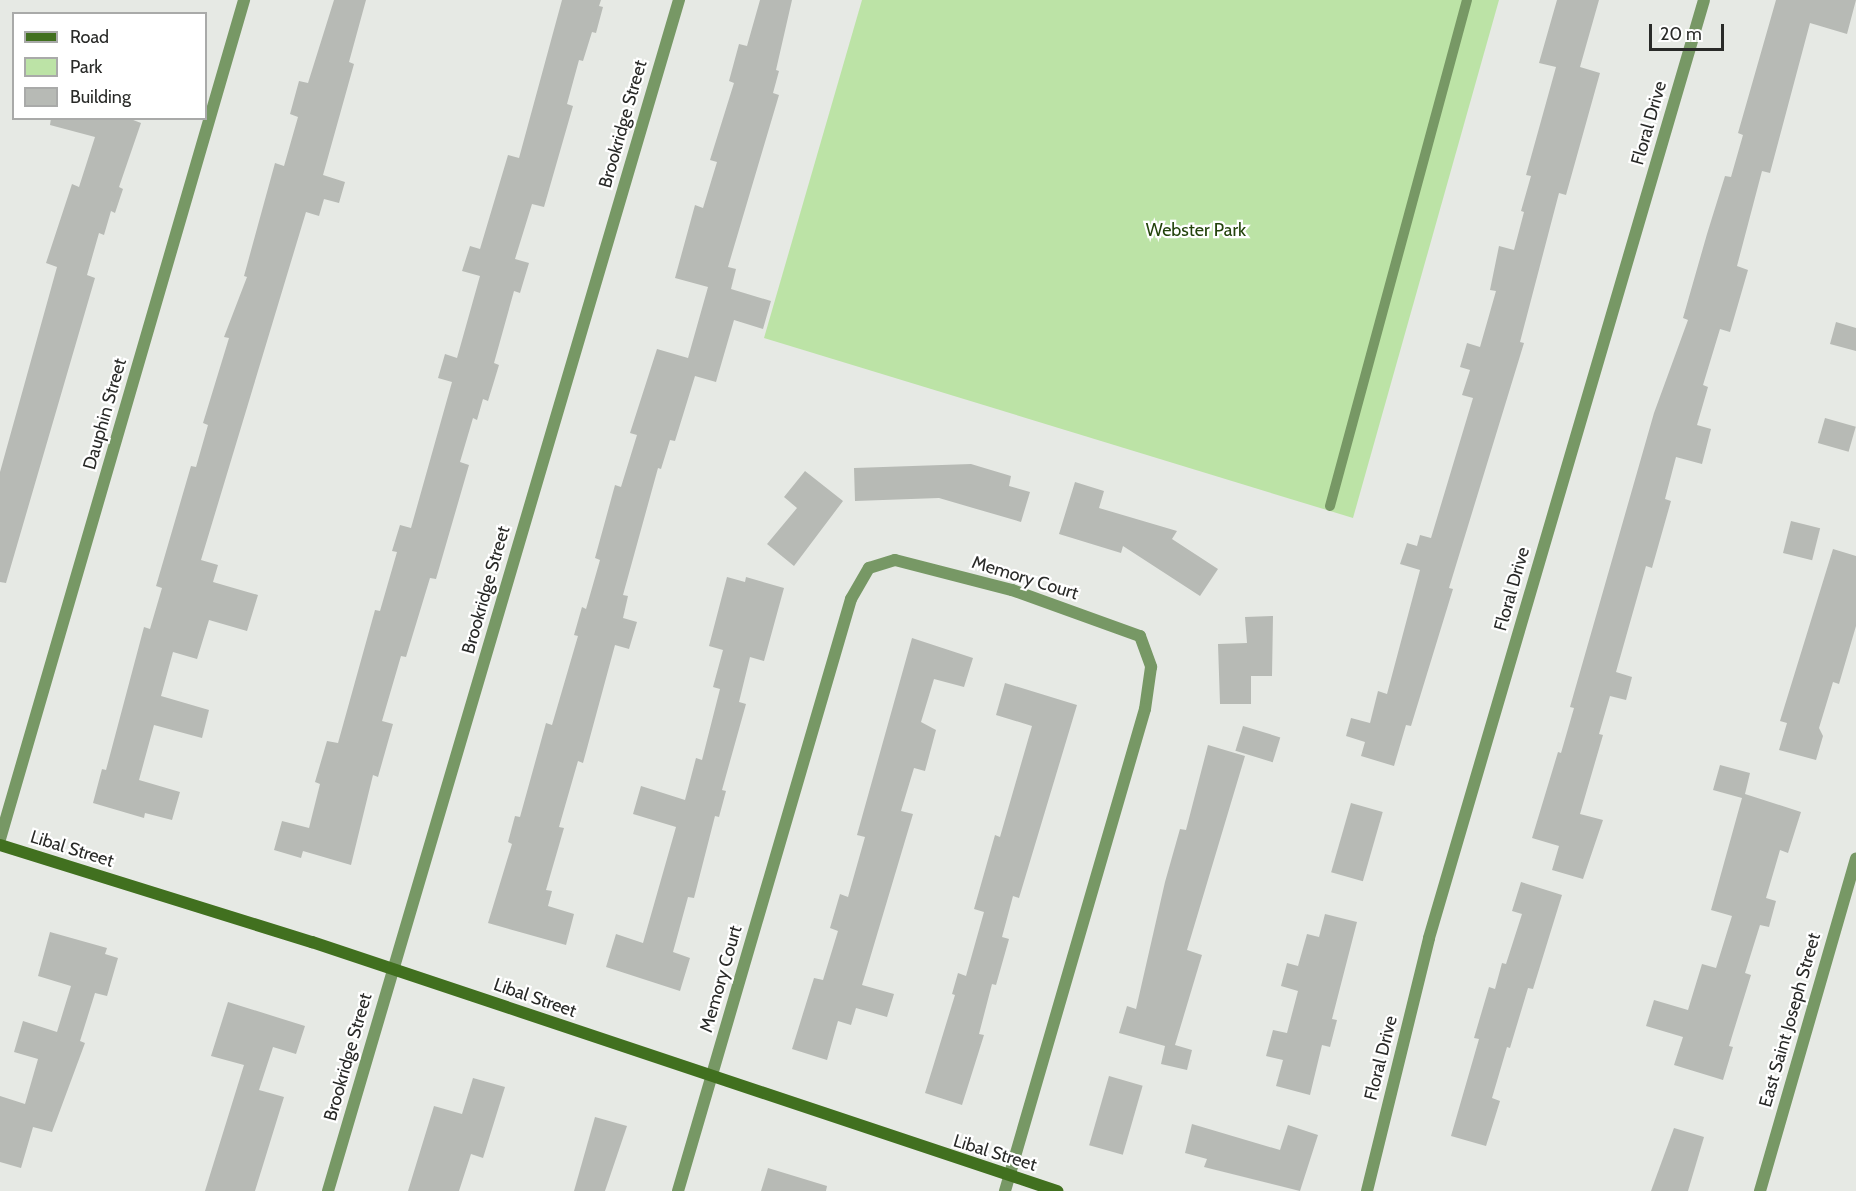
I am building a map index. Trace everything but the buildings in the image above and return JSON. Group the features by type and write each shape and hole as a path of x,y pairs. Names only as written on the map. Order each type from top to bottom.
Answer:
{"street":[{"name":"Dauphin Street","path":"0,838 244,0"},
{"name":"Brookridge Street","path":"328,1191 678,0"},
{"name":"Floral Drive","path":"1367,1191 1429,938 1704,0"},
{"name":"Memory Court","path":"711,1077 850,599 869,568 895,560 1012,590 1140,636 1151,667 1145,708 1010,1177"},
{"name":"Libal Street","path":"0,845 393,969 1057,1191"},
{"name":"East Saint Joseph Street","path":"1760,1191 1856,859"},
{"path":"678,1191 711,1077"},
{"path":"1005,1191 1010,1177"}],"lane":[{"path":"1330,506 1467,0"}],"green space":[{"name":"Webster Park","path":"862,0 1499,0 1353,518 764,338"}]}
